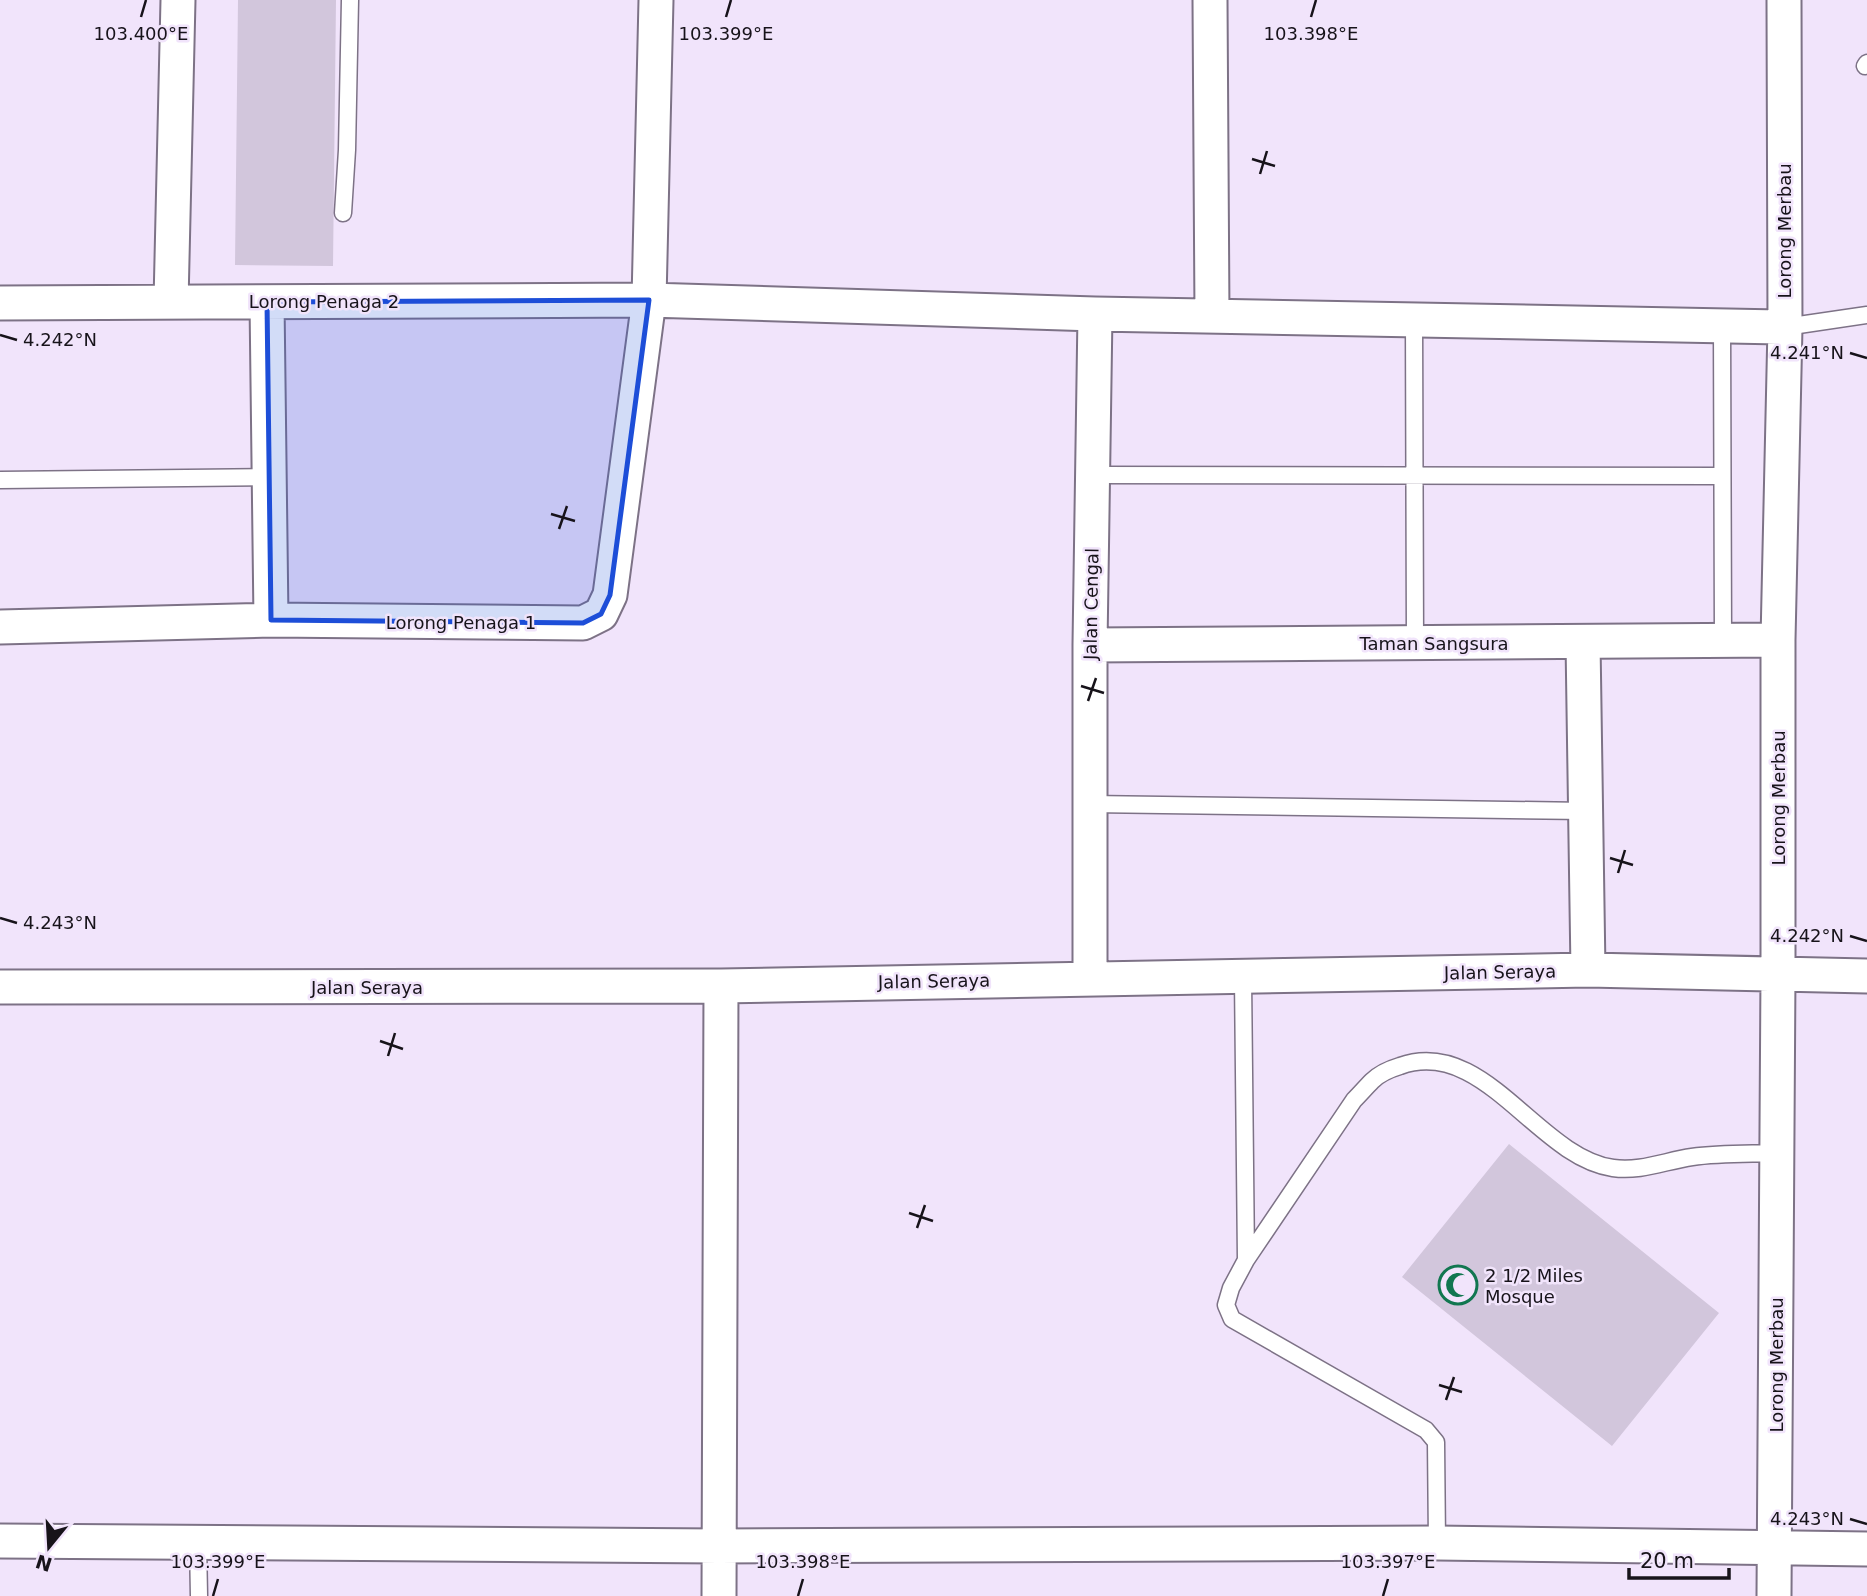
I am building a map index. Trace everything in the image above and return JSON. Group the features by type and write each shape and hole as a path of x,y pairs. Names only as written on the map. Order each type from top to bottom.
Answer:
{"street":[{"path":"171,302 178,0"},
{"name":"Lorong Penaga 1","path":"0,627 271,621 583,622 601,614 610,595 649,300 656,0"},
{"path":"1210,0 1212,316"},
{"name":"Lorong Merbau","path":"1774,1596 1779,974 1778,640 1785,327 1784,0"},
{"name":"Lorong Penaga 2","path":"0,303 649,300 1095,314 1785,327"},
{"path":"267,302 271,621"},
{"name":"Jalan Cengal","path":"1090,978 1090,645 1095,314"},
{"name":"Taman Sangsura","path":"1090,645 1778,640"},
{"path":"1583,642 1588,970"},
{"name":"Jalan Seraya","path":"0,987 721,986 1588,970 1867,976"},
{"path":"719,1596 721,986"},
{"path":"0,1541 719,1546 1437,1543 1867,1549"}],"lane":[{"path":"343,213 350,0"},
{"path":"1785,327 1867,315"},
{"path":"1414,320 1415,643"},
{"path":"1722,325 1723,640"},
{"path":"1092,475 1722,476"},
{"path":"0,480 270,477"},
{"path":"1090,804 1586,811"},
{"path":"1243,978 1246,1260"},
{"path":"1437,1543 1436,1443 1426,1430 1233,1319 1226,1305 1231,1288 1246,1260 1354,1101 1385,1071 1411,1062 1440,1061 1468,1073 1500,1094 1566,1148 1611,1168 1640,1168 1718,1154 1777,1153"},
{"path":"198,1543 199,1596"}],"highlighted area":[{"path":"649,300 610,595 601,614 583,623 271,620 267,302"}],"building":[{"path":"238,0 336,0 333,266 235,265"},
{"path":"1509,1144 1719,1313 1612,1446 1402,1277"}],"place":[{"name":"2 1/2 Miles Mosque","path":"1458,1285"}]}
